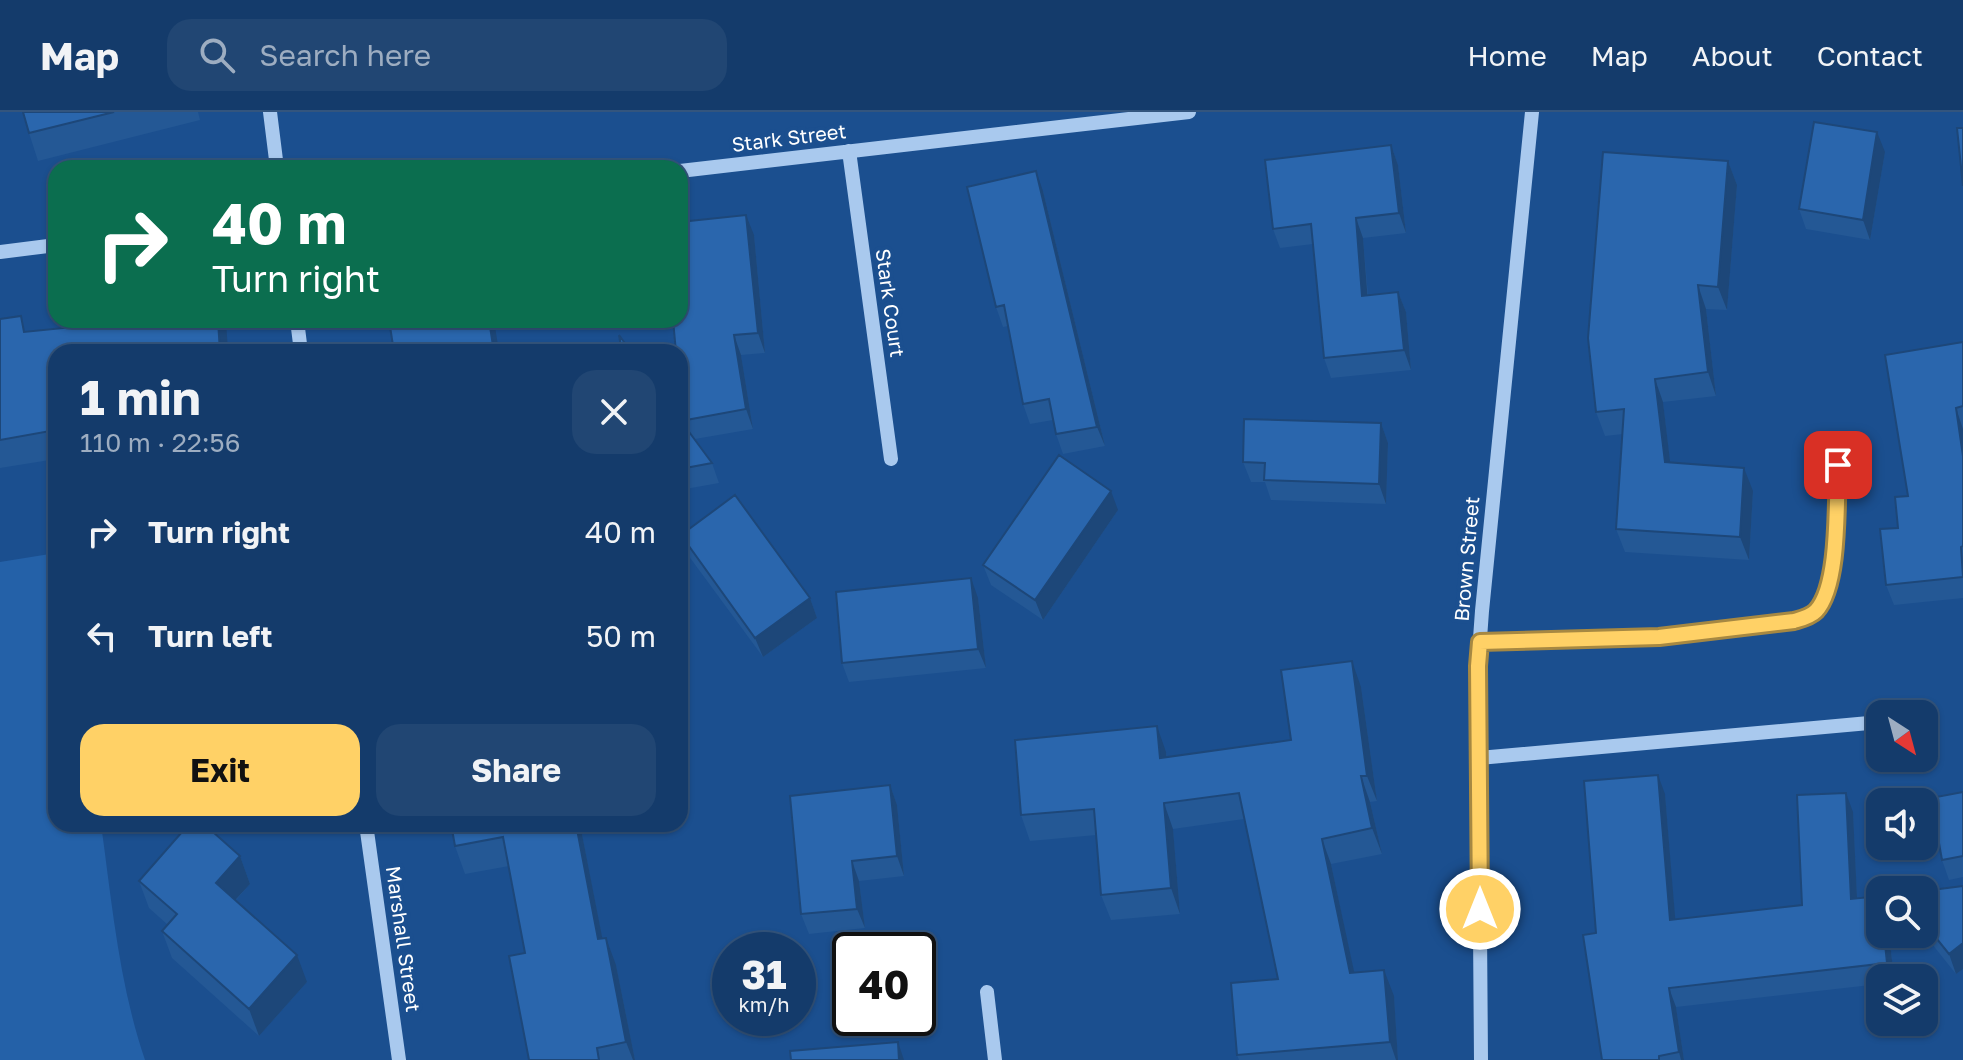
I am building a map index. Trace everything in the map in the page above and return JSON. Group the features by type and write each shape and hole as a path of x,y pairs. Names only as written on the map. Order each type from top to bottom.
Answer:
{"street":[{"path":"270,112 276,160"},
{"name":"Stark Street","path":"688,170 1189,112"},
{"name":"Brown Street","path":"1481,1060 1478,666 1532,112"},
{"name":"Stark Court","path":"849,151 891,459"},
{"path":"0,252 48,246"},
{"path":"1480,642 1659,637 1794,621 1814,614 1826,597 1834,553 1838,465"},
{"path":"1479,758 1866,723"},
{"name":"Marshall Street","path":"367,832 399,1060"},
{"path":"987,992 995,1060"}],"shaded area":[{"path":"48,554 48,832 102,832 123,973 145,1060 0,1060 0,562"}],"building":[{"path":"23,112 114,112 29,133"},
{"path":"1814,122 1877,132 1863,220 1799,209"},
{"path":"1957,128 1963,128 1963,186"},
{"path":"1391,145 1399,213 1356,218 1362,296 1398,292 1404,350 1324,358 1311,224 1273,229 1265,160"},
{"path":"1603,152 1728,161 1718,287 1698,285 1708,372 1655,379 1665,462 1744,468 1740,537 1616,529 1624,409 1596,412 1588,338"},
{"path":"1036,171 1097,427 1056,434 1049,399 1023,404 1004,305 996,307 967,187"},
{"path":"746,215 758,333 734,335 746,409 688,420 688,344 675,344 674,328 688,328 688,221"},
{"path":"21,316 24,332 64,328 218,328 220,344 48,344 48,431 0,440 0,319"},
{"path":"390,328 490,328 493,344 393,344"},
{"path":"1963,342 1963,406 1956,408 1963,456 1963,577 1886,585 1880,529 1898,528 1895,497 1908,496 1885,355"},
{"path":"1244,419 1381,423 1379,484 1264,480 1265,463 1243,462"},
{"path":"688,430 712,463 688,468"},
{"path":"1059,455 1111,491 1035,600 983,565"},
{"path":"735,495 810,598 755,638 688,545 688,530"},
{"path":"971,578 978,649 842,663 836,592"},
{"path":"1352,661 1367,776 1361,776 1372,828 1322,839 1350,973 1384,970 1390,1042 1237,1055 1231,983 1278,979 1239,793 1164,803 1171,888 1101,895 1094,809 1021,815 1015,740 1157,726 1160,758 1291,740 1281,670"},
{"path":"1658,775 1670,920 1802,905 1797,795 1846,793 1851,899 1866,897 1866,948 1885,948 1887,963 1669,988 1679,1052 1659,1056 1659,1060 1602,1060 1583,935 1596,933 1584,781"},
{"path":"890,785 897,856 852,861 857,909 801,914 790,796"},
{"path":"1963,792 1963,856 1942,860 1938,837 1938,797"},
{"path":"182,832 213,832 240,856 216,883 297,955 249,1009 162,931 177,914 139,881"},
{"path":"452,832 578,832 598,939 606,938 626,1042 597,1048 599,1060 529,1060 509,956 525,953 503,837 455,846"},
{"path":"1963,886 1963,943 1949,954 1938,940 1938,889"},
{"path":"898,1042 899,1060 791,1060 790,1051"}],"route":[{"path":"1480,909 1480,642 1659,637 1794,621 1814,614 1826,597 1834,553 1838,465"}]}
